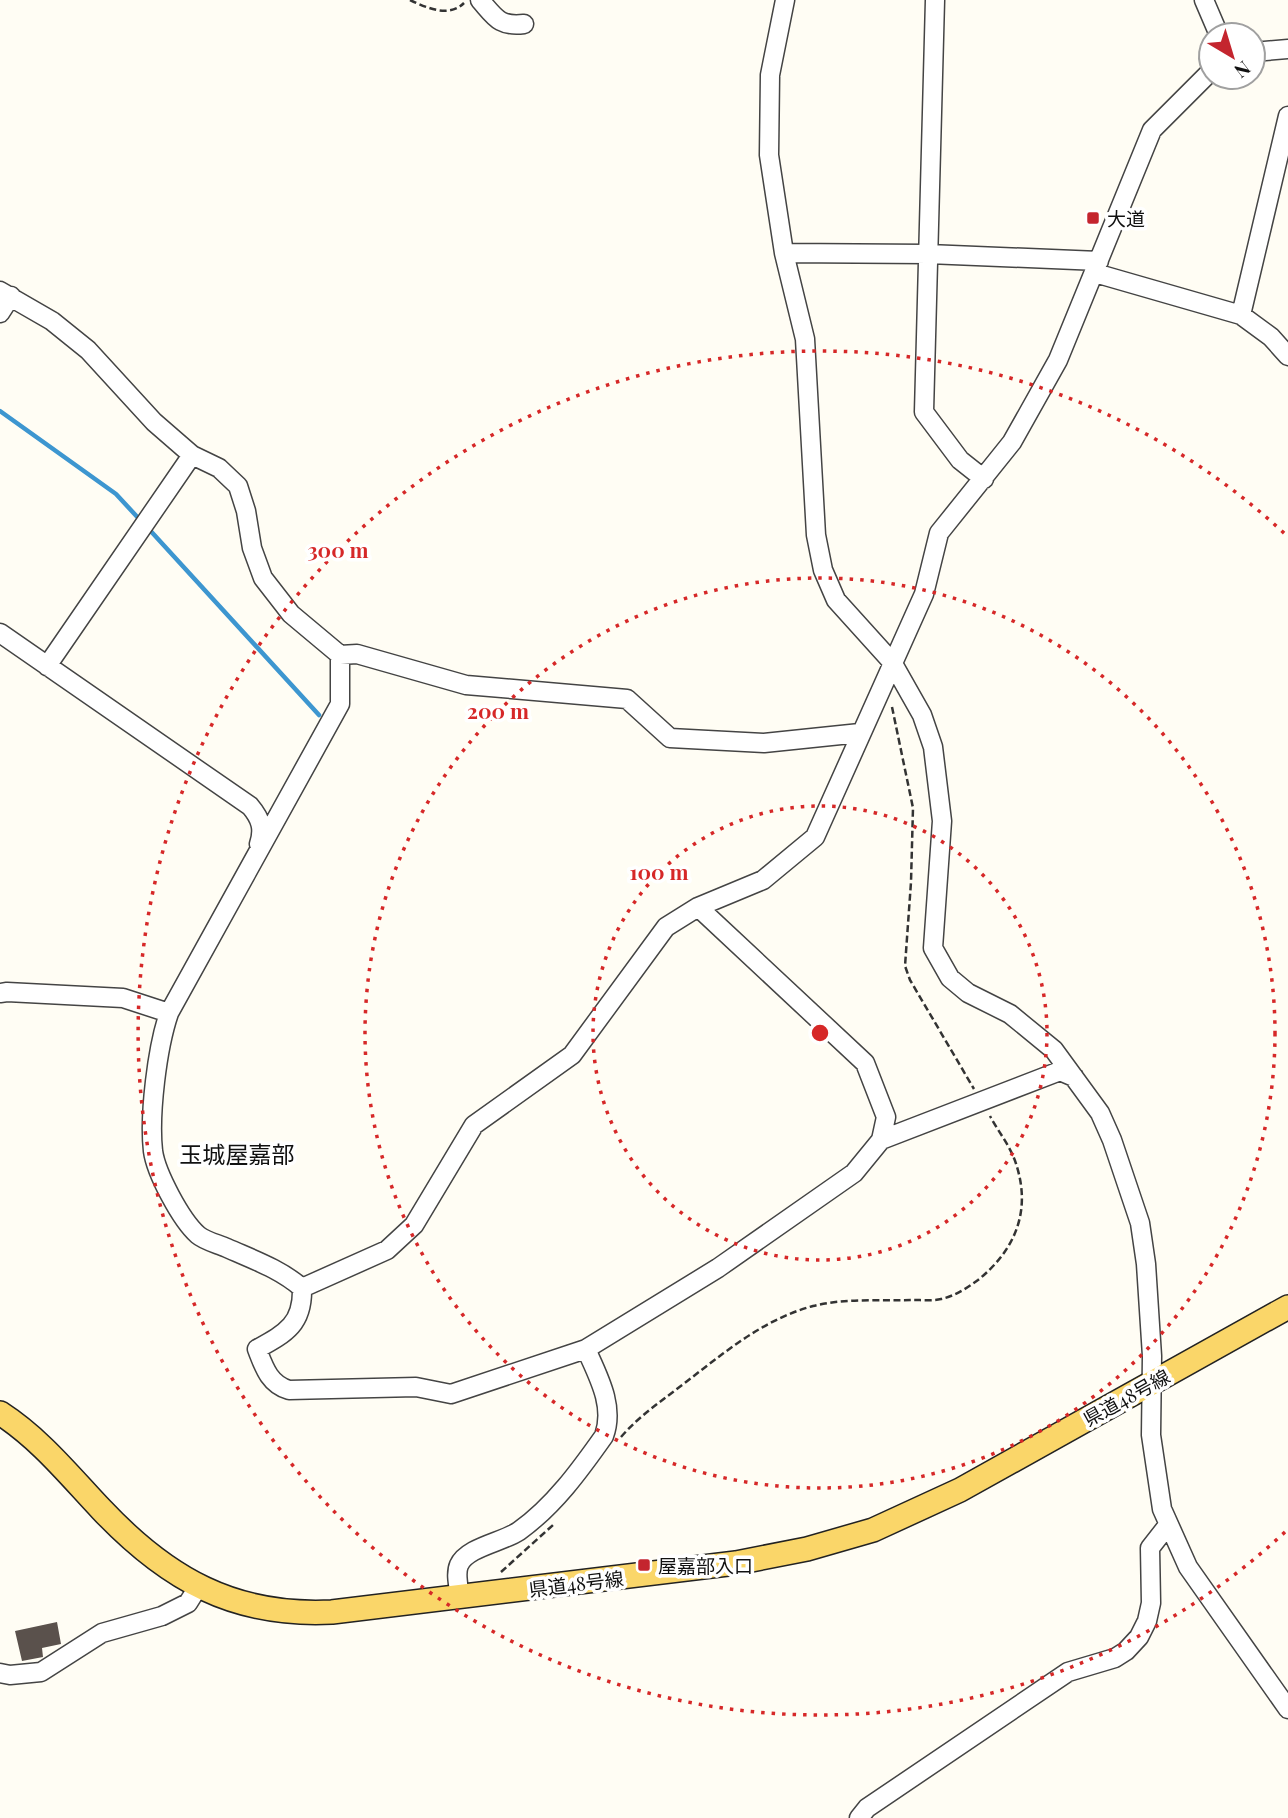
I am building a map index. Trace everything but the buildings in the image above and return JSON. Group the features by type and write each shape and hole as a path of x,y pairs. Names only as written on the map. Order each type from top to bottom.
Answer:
{"main road":[{"name":"県道48号線","path":"0,1413 41,1444 145,1550 198,1587 239,1602 293,1612 332,1612 736,1563 840,1541 916,1512 1288,1307"}],"street":[{"path":"480,0 496,19 503,23 509,26 524,24"},
{"path":"785,0 770,75 769,155 784,253 805,339 816,535 823,570 836,600 892,662 922,715 933,747 942,821 933,948 950,978 968,993 1010,1014 1054,1050 1100,1112 1140,1223 1146,1264 1153,1382 1153,1455 1162,1509 1188,1567 1288,1709"},
{"path":"934,0 924,412 960,460 984,479"},
{"path":"1203,0 1213,21"},
{"path":"1267,51 1288,49"},
{"path":"302,1288 387,1250 414,1225 474,1125 572,1055 666,928 698,907 762,880 816,837 924,594 939,533 1012,442 1058,359 1152,130 1197,85"},
{"path":"1241,315 1288,116"},
{"path":"784,253 928,254 1097,267 1241,315 1271,337 1288,356"},
{"path":"0,313 6,294 52,321 89,350 154,422 192,455 219,468 238,486 246,511 252,548 263,578 291,614 340,655 357,654 466,685 627,699 670,738 764,743 860,733"},
{"path":"47,666 192,455"},
{"path":"0,633 250,806 259,817 262,834 254,860"},
{"path":"340,655 340,704 169,1013 163,1030 156,1081 152,1134 157,1168 175,1204 198,1236 284,1272 302,1288 302,1300 295,1323 286,1333 257,1349 269,1377 279,1387 289,1390 416,1387 451,1394 586,1349 718,1268 854,1173 881,1140 886,1117 865,1063 698,907"},
{"path":"0,993 123,998 169,1013"},
{"path":"881,1140 1060,1070 1074,1077"},
{"path":"460,1597 457,1580 459,1565 464,1559 470,1553 518,1532 554,1502 604,1436 609,1423 608,1408 586,1349"},
{"path":"859,1818 867,1808 1068,1672 1115,1658 1126,1651 1139,1637 1147,1621 1150,1603 1150,1548 1168,1524"},
{"path":"0,1673 10,1675 41,1672 102,1633 162,1616 188,1603 198,1587"}],"path":[{"path":"410,0 440,12 461,6 466,0"}],"waterway":[{"path":"0,411 116,494 141,521"},
{"path":"147,527 319,715"}],"place":[{"name":"大道","path":"1093,218"},
{"name":"屋嘉部入口","path":"644,1565"}],"district":[{"name":"玉城屋嘉部","path":"237,1153"}]}
